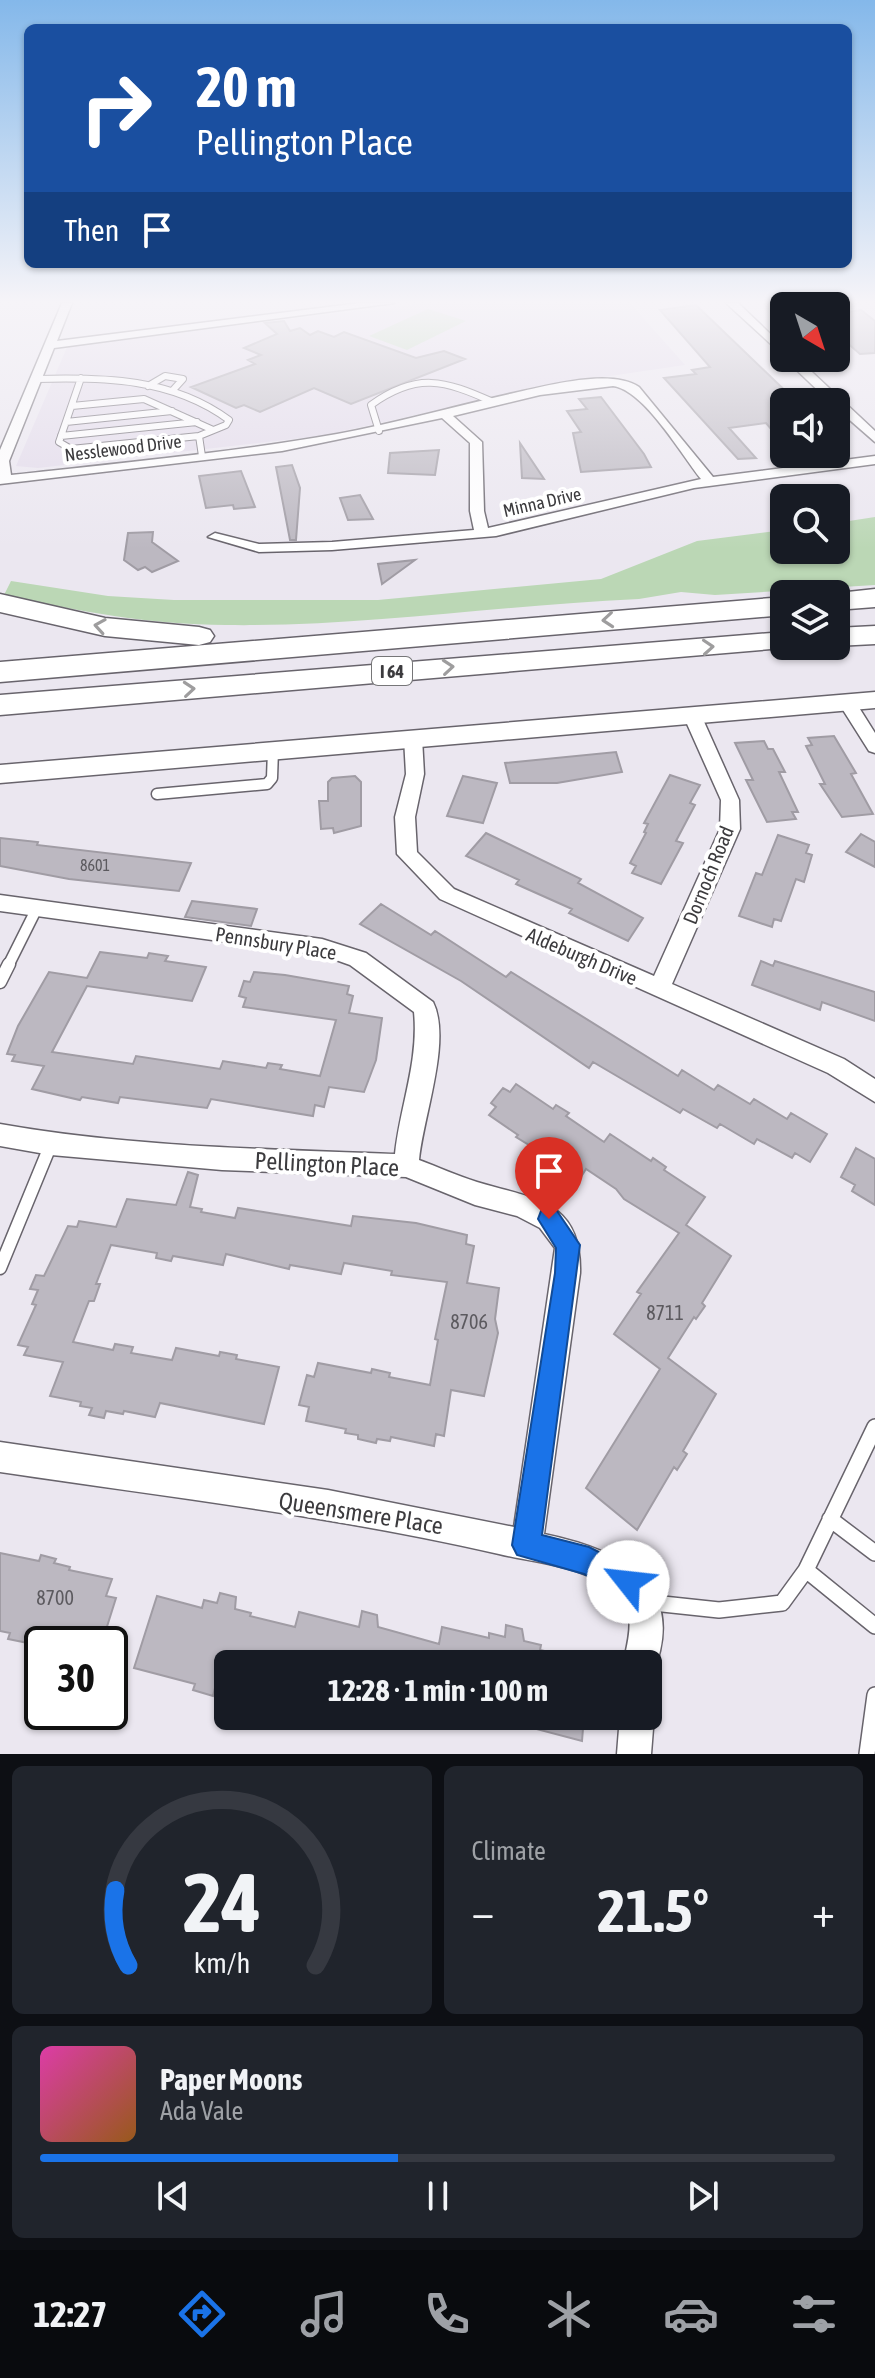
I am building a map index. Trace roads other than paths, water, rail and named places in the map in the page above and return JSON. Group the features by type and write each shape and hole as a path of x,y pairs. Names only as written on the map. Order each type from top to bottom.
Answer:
{"highway":[{"path":"850,600 875,598"},
{"path":"0,603 77,622 179,635 265,638 485,631"},
{"name":"I 64","path":"0,672 770,607"},
{"path":"850,636 875,635"},
{"name":"I 64","path":"0,705 770,642"},
{"path":"0,716 151,692"}],"street":[{"path":"3,480 2,461 34,385"},
{"name":"Nesslewood Drive","path":"3,480 379,431 493,402 579,387 613,385"},
{"name":"Nesslewood Drive","path":"628,385 709,481"},
{"path":"819,385 875,438"},
{"path":"444,414 476,442 477,511 482,533"},
{"name":"Minna Drive","path":"215,537 259,548 482,533 709,481 875,460"},
{"path":"0,774 875,700"},
{"path":"847,702 875,747"},
{"name":"Dornoch Road","path":"659,989 730,829 730,800 692,715"},
{"name":"Aldeburgh Drive","path":"413,738 415,774 405,817 407,854 416,867 447,894 483,913 836,1066 875,1092"},
{"name":"Pennsbury Place","path":"0,903 322,947 358,959 425,1008 429,1030 408,1137 406,1166"},
{"name":"Pellington Place","path":"0,1135 51,1144 222,1159 406,1166 475,1193 521,1205 549,1219 568,1245 527,1545"},
{"name":"Queensmere Place","path":"0,1457 441,1524 589,1561 628,1582 643,1602"},
{"path":"643,1602 647,1625 643,1650"},
{"path":"634,1754 636,1730"}],"lane":[{"path":"79,385 59,442 71,449 199,436 229,420 173,390 138,385"},
{"path":"173,390 178,385"},
{"path":"379,431 371,405 406,385"},
{"path":"457,385 493,402"},
{"path":"72,406 144,399 213,430"},
{"path":"66,422 174,410"},
{"path":"61,436 197,422"},
{"path":"199,436 202,456"},
{"path":"157,794 267,784 272,778 273,750"},
{"path":"0,982 37,908"},
{"path":"0,1268 51,1144"},
{"path":"643,1602 719,1610 782,1603 806,1570 871,1445 875,1427"},
{"path":"830,1519 875,1553"},
{"path":"806,1570 875,1626"},
{"path":"867,1754 875,1695"}]}
